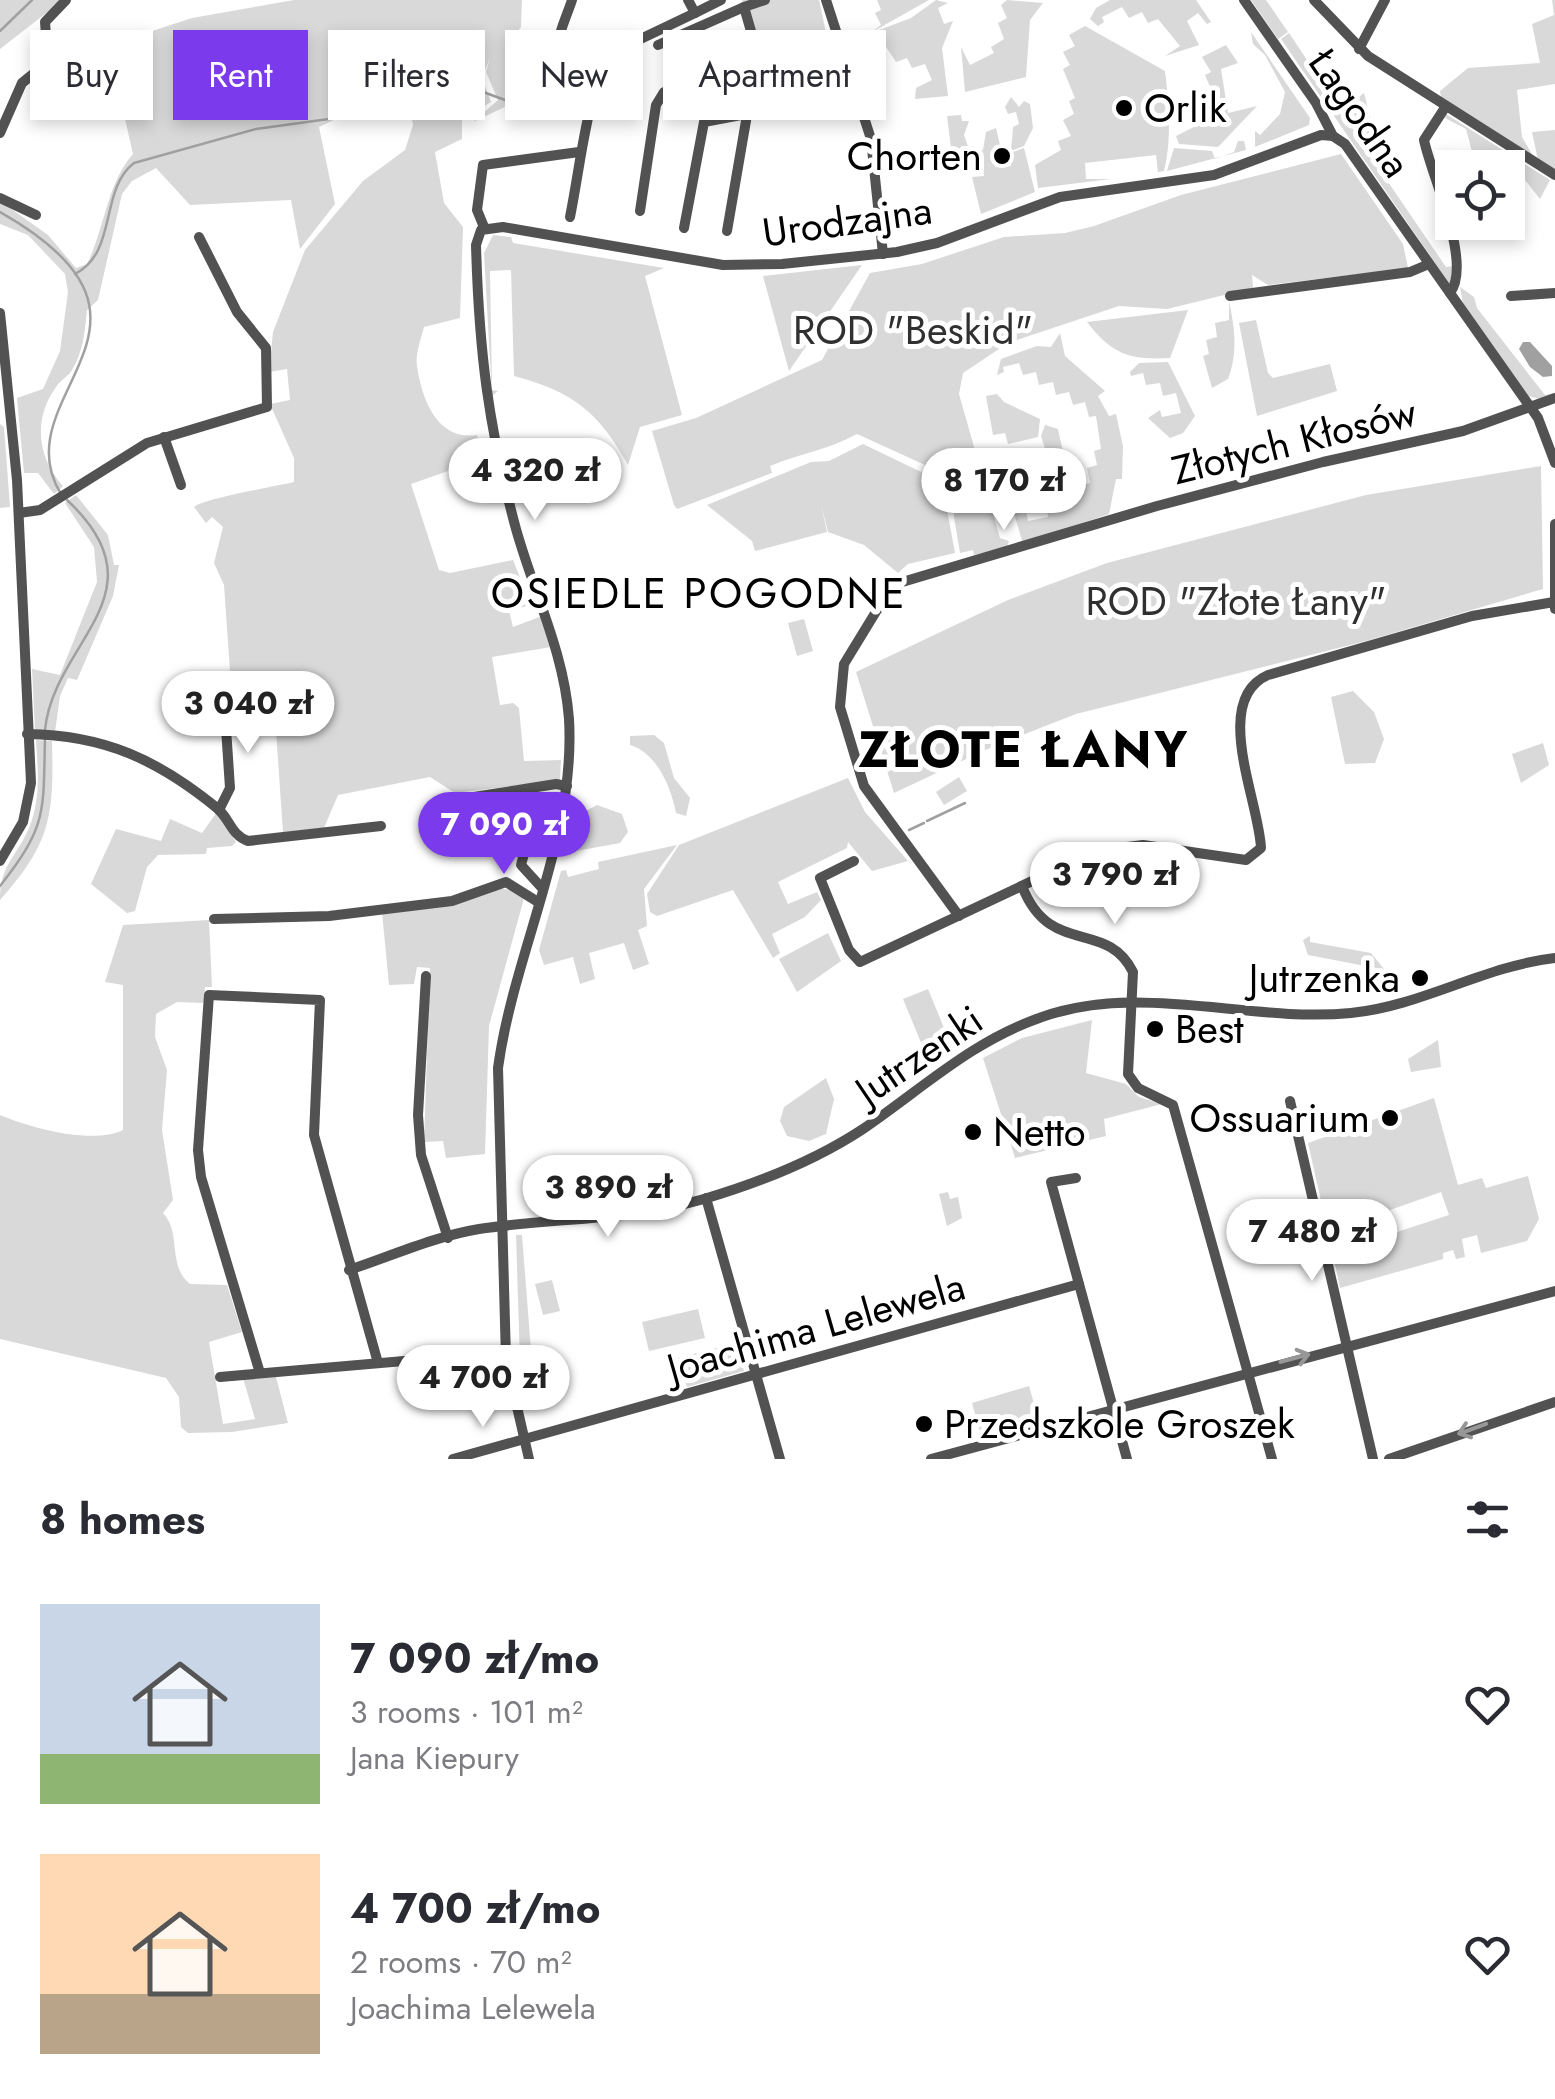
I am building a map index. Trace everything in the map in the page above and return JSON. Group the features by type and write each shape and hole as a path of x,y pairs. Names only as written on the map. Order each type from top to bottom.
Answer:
{"street":[{"path":"46,30 45,22 66,0"},
{"path":"563,30 572,0"},
{"path":"688,0 695,13"},
{"path":"643,38 720,0"},
{"path":"658,45 765,0"},
{"path":"826,0 871,139 883,254"},
{"name":"Łagodna","path":"1244,0 1316,102 1333,136 1345,144 1530,408 1544,431 1555,463"},
{"path":"1314,0 1359,49 1555,176"},
{"path":"1359,49 1385,0"},
{"path":"744,7 751,30"},
{"path":"0,133 22,84 30,77"},
{"path":"640,211 656,106 663,94"},
{"path":"1446,106 1424,140 1456,258 1457,279 1450,293"},
{"path":"570,217 587,120"},
{"path":"684,228 704,122 716,120"},
{"path":"727,231 746,120"},
{"name":"Urodzajna","path":"482,231 504,227 723,264 782,264 883,254 948,239 1060,197 1214,175 1321,135 1333,136"},
{"path":"529,1459 506,1359 498,1068 504,1025 565,800 569,718 559,657 516,528 484,398 479,352 482,231 477,210 482,164 579,152"},
{"path":"0,198 36,215"},
{"path":"18,513 40,510 115,460 164,437 260,411 268,404 266,348 237,312 199,237"},
{"path":"1230,296 1415,271 1430,264"},
{"path":"1512,296 1555,293"},
{"path":"0,314 18,513 30,796 5,842 0,861"},
{"name":"Złotych Kłosów","path":"959,916 864,786 840,707 844,664 894,588 915,576 1120,517 1324,462 1462,431 1555,398"},
{"path":"164,437 181,485"},
{"path":"854,862 820,878 855,960 883,952 1096,851 1143,844 1235,861 1257,854 1261,838 1242,766 1242,710 1248,690 1268,676 1472,616 1554,606 1555,524"},
{"path":"219,810 230,788 223,683"},
{"path":"27,734 121,747 175,776 219,810 238,837 254,842 381,826"},
{"path":"455,800 556,784 567,786"},
{"path":"542,888 521,864 536,809 565,800"},
{"path":"214,919 329,916 452,901 506,882 538,902"},
{"path":"1022,886 1029,904 1046,925 1107,946 1128,962 1134,984 1128,1074 1138,1088 1173,1105 1272,1459"},
{"name":"Jutrzenki","path":"349,1270 448,1238 501,1226 626,1218 706,1198 845,1140 950,1062 996,1034 1062,1010 1132,1004 1310,1014 1356,1012 1400,1005 1522,964 1555,958"},
{"path":"426,976 418,1115 421,1155 448,1238"},
{"path":"260,1373 201,1177 198,1150 209,995 320,1000 314,1135 378,1363"},
{"path":"1290,1101 1373,1459"},
{"path":"1076,1178 1051,1182 1128,1459"},
{"path":"706,1198 780,1459"},
{"name":"Joachima Lelewela","path":"453,1459 1079,1284"},
{"path":"931,1459 1346,1344 1555,1291"},
{"path":"220,1376 473,1355"},
{"path":"1389,1459 1555,1402"}],"green space":[{"path":"0,0 63,0 0,49"},
{"path":"294,0 522,0 521,27 505,30 505,107 485,116 485,111 498,100 486,72 490,58 485,70 485,30 328,30 328,120 334,120 319,127 335,204 300,249 291,200 190,205 156,168 132,181 122,194 98,300 87,310 79,356 56,387 44,412 43,450 63,486 54,494 38,473 24,473 17,398 43,389 60,351 68,292 65,274 28,235 0,224 0,201 48,235 76,268 87,264 117,178 133,154 125,120 153,120 153,31 192,18"},
{"path":"742,0 819,0 825,30 754,30"},
{"path":"877,0 929,0 875,30 881,25 875,13 881,10"},
{"path":"936,0 948,3 938,8 944,24 953,21 942,48 948,96 915,99 916,88 932,80 925,64 912,68 907,58 896,62 886,47 886,30 879,30 911,18"},
{"path":"1007,0 1043,3 1030,20 1026,77 965,92 961,47 970,65 994,53 991,47 1004,39 998,23 1007,18 1001,5"},
{"path":"1110,0 1196,0 1211,22 1207,24 1198,13 1187,21 1199,45 1165,56 1180,46 1158,19 1148,23 1142,12 1129,18 1122,7 1102,17 1104,22 1098,26 1090,19 1096,8"},
{"path":"1251,0 1266,0 1288,32 1278,39"},
{"path":"1552,0 1555,0 1555,84 1517,90 1522,137 1533,156 1441,97 1440,91 1468,68 1540,63 1532,24 1554,15"},
{"path":"1085,26 1165,71 1169,134 1164,171 1158,172 1156,155 1085,163 1086,179 1111,179 1038,188 1035,165 1061,150 1058,141 1071,136 1063,120 1074,114 1069,101 1075,98 1063,69 1070,65 1063,52 1075,46 1069,35"},
{"path":"1251,32 1310,118 1309,125 1255,147 1255,131 1260,135 1280,114 1285,92 1265,55 1253,44"},
{"path":"1289,33 1341,111 1364,93 1386,179 1446,267 1453,266 1454,277 1449,283 1281,39"},
{"path":"1226,45 1238,63 1221,69 1228,113 1257,106 1218,147 1179,144 1176,136 1200,124 1196,116 1210,108 1203,94 1211,89 1205,75 1211,72 1202,57"},
{"path":"1011,97 1019,107 1024,101 1030,104 1033,128 1024,146 1011,151 1013,127 1019,124 1016,112 1008,114 1005,107"},
{"path":"1446,114 1503,150 1472,150 1466,129 1445,118"},
{"path":"961,115 962,121 969,121 964,135 970,152 983,150 986,132 996,128 1000,145 994,146 995,167 1011,166 1010,153 1024,148 1035,192 981,214 972,177 984,176 983,165 953,164 947,116"},
{"path":"412,120 462,120 462,139 435,152 444,203 463,227 460,318 424,327 417,366 434,416 452,432 477,435 482,459 411,484 439,570 450,573 513,560 531,605 509,611 513,627 542,616 551,647 492,657 500,705 513,703 519,708 524,761 561,760 560,780 455,793 430,777 338,795 324,828 283,832 272,673 230,671 224,585 214,563 223,527 212,517 206,523 194,507 225,496 294,482 294,458 270,404 290,400 287,369 269,372 273,332 305,250 363,181 405,150"},
{"path":"1555,130 1555,170 1538,160 1532,132"},
{"path":"1238,141 1244,141 1246,150 1222,156 1234,152"},
{"path":"1174,148 1212,151 1215,158 1167,171"},
{"name":"ROD \"Beskid\"","path":"1341,154 1403,244 1408,268 1268,285 1252,275 1253,288 1167,309 1119,306 1008,343 963,373 959,394 1000,538 1009,541 1007,547 974,555 973,550 960,553 947,475 857,434 770,466 772,473 677,509 674,505 652,431 696,418 822,360 870,273 922,264 1004,237 1065,233 1094,226 1181,195"},
{"path":"1525,164 1550,180 1540,199 1525,180"},
{"path":"493,235 511,237 513,243 664,268 645,276 682,415 640,427 628,465 606,431 582,406 552,389 514,376 511,270 490,271 492,390 498,391 492,396 484,253"},
{"path":"862,265 789,371 763,276"},
{"path":"1460,287 1474,297 1477,308 1545,395 1555,393 1540,399 1528,396 1463,304"},
{"path":"1229,302 1233,360 1228,379 1212,388 1203,356 1209,354 1206,340 1217,337 1215,323 1229,320"},
{"path":"1188,310 1170,358 1123,353 1105,342 1087,322"},
{"path":"1256,320 1268,373 1273,378 1330,364 1337,391 1257,416 1239,323"},
{"path":"1060,333 1065,356 1105,391 1098,396 1109,416 1116,414 1123,446 1122,479 1116,479 1109,514 1023,544 1013,510 1031,494 1032,503 1025,505 1028,521 1048,517 1047,510 1077,497 1075,487 1090,483 1087,468 1097,465 1094,451 1101,449 1096,416 1089,417 1085,402 1073,405 1069,392 1056,395 1053,382 1039,385 1036,372 1023,375 1019,363 1003,367 1004,372 997,375 1001,359 1037,346 1051,347"},
{"path":"1168,362 1195,416 1183,433 1170,438 1148,418 1160,410 1162,417 1181,413 1176,393 1163,396 1160,383 1146,385 1143,373 1131,376 1130,372 1139,363"},
{"path":"997,394 1004,402 1040,419 1038,437 1008,444 1005,433 993,435 986,396"},
{"path":"0,424 4,427 10,507 0,508"},
{"path":"1045,425 1058,429 1063,452 1047,455 1041,436"},
{"path":"863,444 942,482 955,553 908,564 898,573 864,545 828,532 821,504 827,532 755,551 752,541 707,505 811,462 829,461"},
{"path":"1041,461 1044,476 1016,501 1008,468"},
{"name":"ROD \"Złote Łany\"","path":"1541,466 1543,589 1366,641 1076,714 994,746 894,793 856,672 1008,600 1107,563 1366,495"},
{"path":"76,495 108,535 114,565 119,565 113,596 77,680 68,678 60,696 55,732 35,730 32,669 60,675 97,582 94,547 65,503"},
{"path":"804,619 813,651 797,656 788,623"},
{"path":"1353,691 1374,712 1384,739 1375,763 1345,764 1331,697"},
{"path":"654,735 664,743 674,778 690,798 686,816 676,813 655,763 630,745 630,736"},
{"path":"36,740 52,741 52,789 46,827 30,862 0,900 6,869 29,828 35,806"},
{"path":"1543,743 1549,765 1521,783 1512,754"},
{"path":"959,777 967,791 944,805 936,792"},
{"path":"848,778 865,812 908,861 872,871 848,842 847,848 778,882 788,904 817,892 821,900 805,917 772,934 780,953 773,958 733,890 657,916 650,912 647,894 679,845"},
{"path":"597,805 622,814 628,832 620,843 576,851 584,812"},
{"path":"217,812 236,842 232,846 207,848 206,854 158,855 147,867 135,911 127,913 91,884 116,829 161,841 170,819 202,833"},
{"path":"677,845 644,889 647,926 638,930 649,964 633,970 624,943 589,953 595,979 580,984 573,957 544,965 539,950 561,871 566,870 568,877 599,869 598,862"},
{"path":"498,888 517,891 524,898 489,1026 485,1154 446,1158 443,1141 424,1142 430,968 417,967 414,984 389,985 382,912 453,904"},
{"path":"209,920 212,987 205,987 204,1003 177,1002 156,1014 155,1037 167,1070 162,1130 173,1200 163,1213 172,1230 183,1277 190,1284 227,1285 242,1332 209,1342 223,1424 255,1419 243,1378 276,1377 288,1423 232,1432 188,1433 181,1427 179,1397 166,1378 0,1339 0,1115 79,1135 123,1130 123,985 105,982 123,925"},
{"path":"828,933 841,961 797,992 779,959"},
{"path":"1310,936 1310,942 1371,953 1384,969 1381,986 1374,987 1376,968 1308,955 1303,940"},
{"path":"928,989 947,1035 922,1045 903,999"},
{"path":"1092,1020 1086,1073 1126,1084 1139,1097 1162,1104 1104,1119 1106,1136 1015,1158 983,1058 1022,1038"},
{"path":"1438,1040 1441,1067 1411,1072 1408,1059"},
{"path":"826,1078 834,1099 826,1134 809,1141 787,1136 780,1121 784,1107"},
{"path":"1434,1098 1458,1185 1482,1178 1486,1188 1528,1176 1539,1219 1527,1241 1481,1253 1477,1235 1462,1239 1465,1257 1456,1259 1453,1250 1443,1253 1443,1259 1340,1288 1331,1245 1342,1244 1345,1249 1449,1215 1441,1192 1328,1232 1308,1143"},
{"path":"948,1192 950,1199 958,1197 962,1218 947,1226 939,1194"},
{"path":"516,1235 522,1235 534,1389 521,1392"},
{"path":"552,1280 560,1311 543,1315 535,1284"},
{"path":"698,1309 705,1338 649,1351 642,1322"},
{"path":"736,1343 744,1371 687,1387 678,1358"},
{"path":"1029,1386 1037,1414 980,1432 972,1403"}],"shaded area":[{"path":"1523,342 1530,342 1552,366 1552,376 1543,377 1530,367 1519,349"}],"waterway":[{"path":"0,31 32,0"},
{"path":"75,274 97,251 116,189 134,163 256,129 336,118 365,100 456,82 505,100"},
{"path":"0,212 57,252 84,289 90,324 82,358 54,424 49,458 61,494"},
{"path":"45,730 52,699 96,617 106,590 107,563 95,533 67,500"},
{"path":"0,886 27,848 40,817 45,738"},
{"path":"927,821 965,803"},
{"path":"909,830 924,823"}],"place":[{"name":"Orlik","path":"1124,108"},
{"name":"Chorten","path":"1002,156"},
{"name":"Jutrzenka","path":"1420,978"},
{"name":"Best","path":"1155,1029"},
{"name":"Ossuarium","path":"1390,1118"},
{"name":"Netto","path":"973,1132"},
{"name":"Przedszkole Groszek","path":"924,1424"}],"district":[{"name":"OSIEDLE POGODNE","path":"699,593"},
{"name":"ZŁOTE ŁANY","path":"1024,749"}]}
